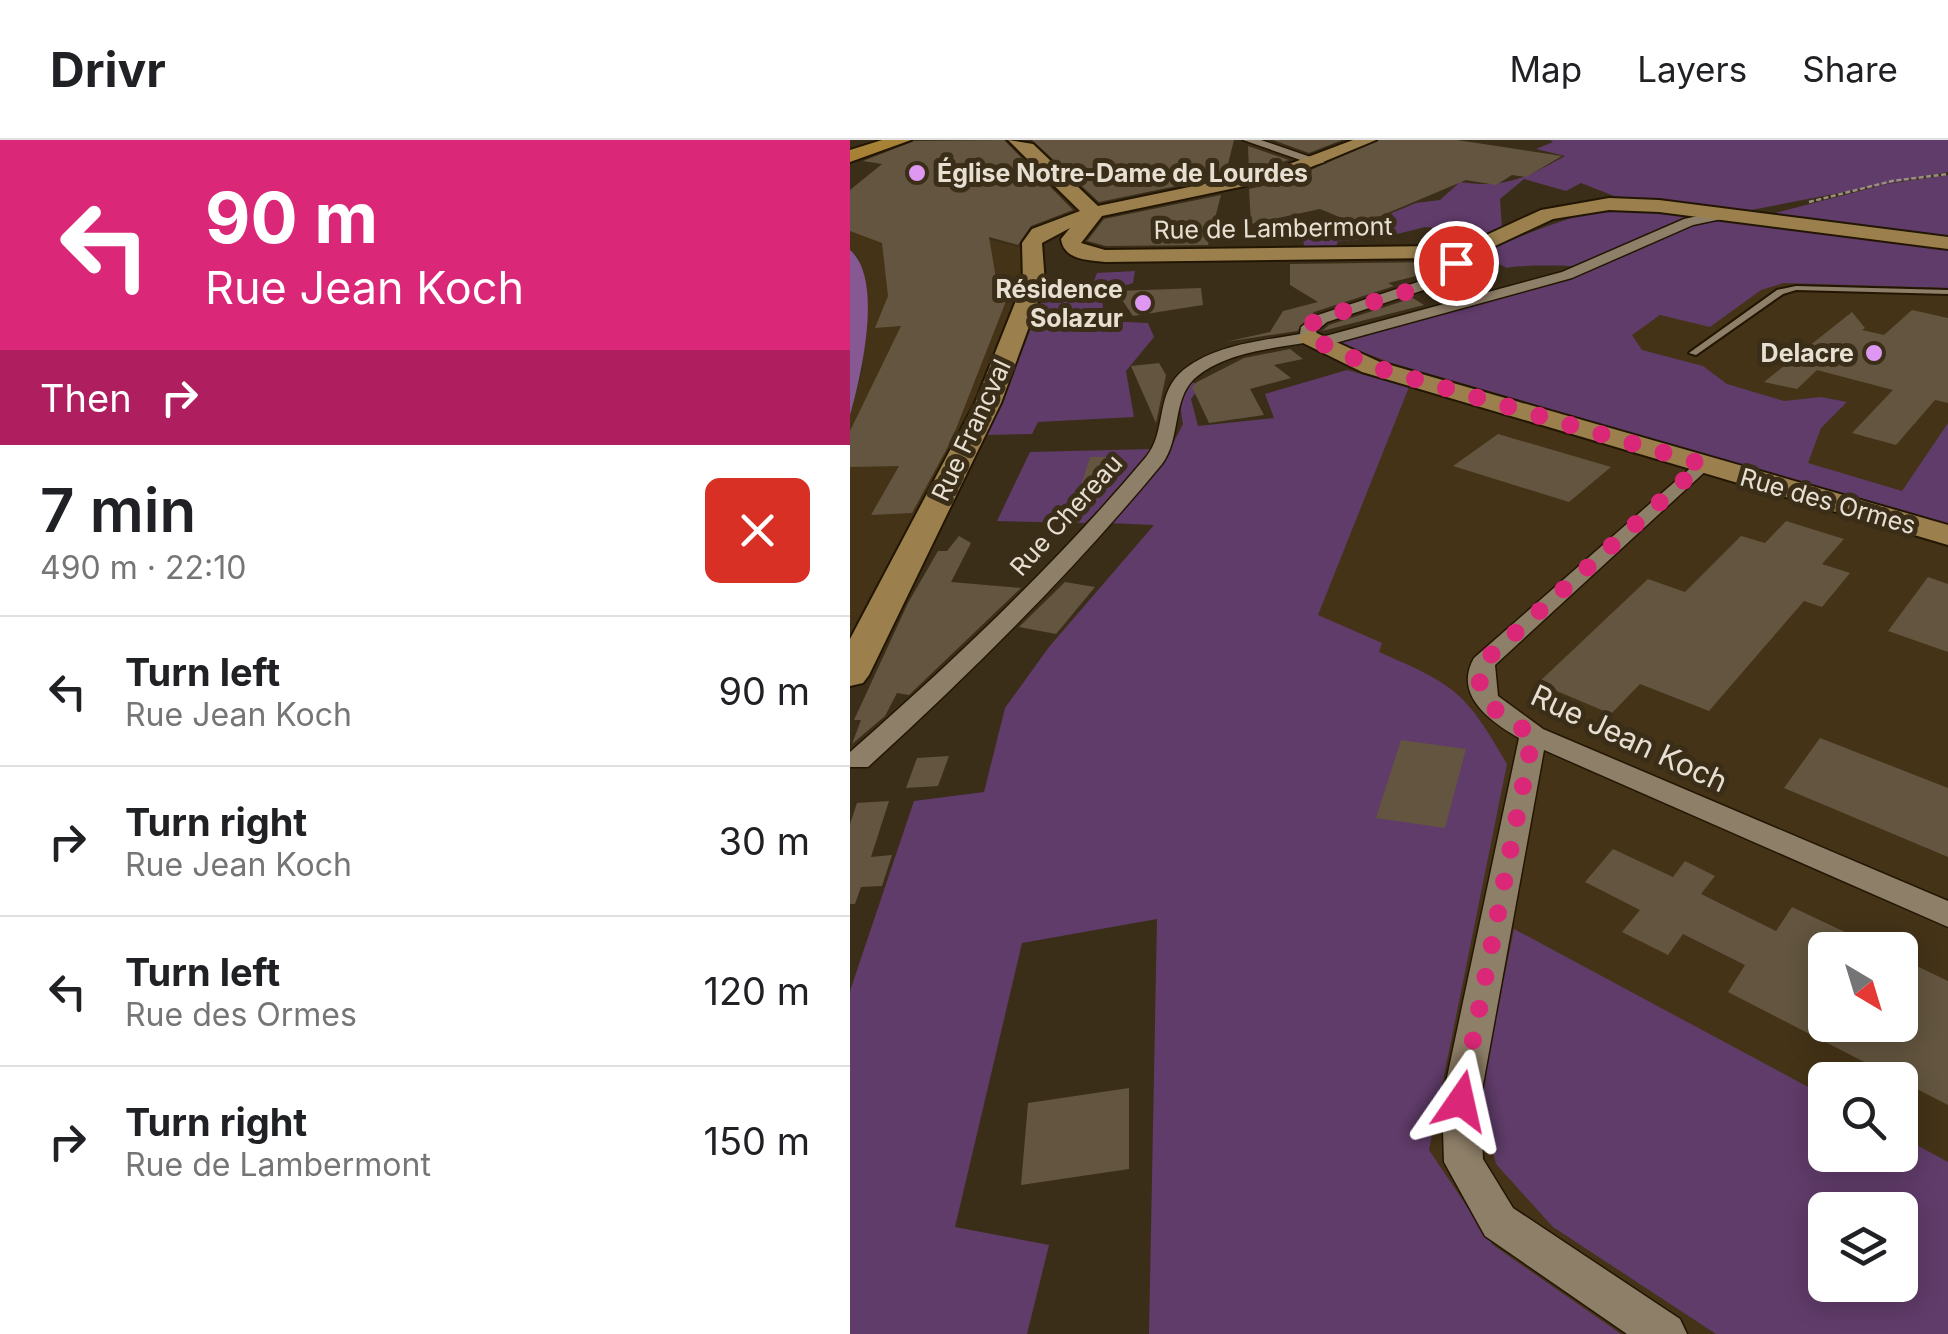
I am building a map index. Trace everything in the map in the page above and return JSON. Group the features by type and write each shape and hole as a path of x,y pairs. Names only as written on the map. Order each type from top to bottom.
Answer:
{"main road":[{"path":"850,156 902,140"}],"street":[{"path":"1016,140 1044,162 1083,206 1095,212"},
{"path":"1248,140 1319,162"},
{"name":"Rue Francval","path":"850,675 988,402 1034,283 1032,244 1045,228 1095,212 1229,186 1319,162 1368,140"},
{"path":"1438,252 1488,242 1572,208 1632,204 1948,243"},
{"name":"Rue de Lambermont","path":"1095,212 1071,239 1071,245 1079,252 1104,256 1438,252"},
{"path":"1438,252 1456,263 1455,275 1321,318 1311,324 1313,340 1553,279 1689,222 1726,214"},
{"name":"Rue des Ormes","path":"1313,340 1371,366 1948,535"},
{"name":"Rue Chereau","path":"858,760 967,664 1162,449 1172,398 1184,378 1208,363 1313,340"},
{"name":"Rue Jean Koch","path":"1702,464 1482,663 1476,682 1480,694 1502,716 1533,735 1948,915"},
{"path":"1533,735 1461,1101 1464,1162 1499,1222 1665,1334"}],"lane":[{"path":"1693,353 1780,292 1796,288 1948,292"}],"path":[{"path":"1749,217 1892,181 1948,174"}],"shaded area":[{"path":"1550,140 1948,140 1948,172 1741,212 1614,196 1581,183 1566,191 1524,179 1500,199 1502,228 1486,234 1425,227 1377,239 1338,241 1335,250 1306,251 1303,241 1271,241 1268,233 1343,233 1416,203 1440,200 1460,182 1490,184 1515,180 1565,156 1536,149 1553,142"},
{"path":"1948,175 1948,238 1767,215 1887,184"},
{"path":"850,197 934,227 1024,248 1027,278 981,407 850,662 850,415 863,368 859,258 850,250"},
{"path":"1620,208 1702,216 1577,267 1507,268 1474,252 1564,220"},
{"path":"1725,218 1948,247 1948,288 1784,283 1761,290 1710,327 1660,315 1632,335 1642,350 1703,366 1727,384 1784,401 1821,397 1847,402 1821,428 1808,463 1902,491 1948,423 1948,525 1392,363 1332,341 1597,267 1699,223"},
{"path":"1699,223 1948,247 1948,1334 1149,1334 1158,919 1409,388 1347,370 1377,357 1332,341 1597,267"},
{"path":"850,250 860,264 868,305 864,353 850,415"},
{"path":"1135,271 1133,283 1101,293 1105,321 1148,323 1154,337 1126,371 1134,417 1038,422 1032,434 987,435 1051,279 1094,281 1097,273"},
{"path":"1347,370 1409,387 1318,615 1382,643 1379,652 1425,673 1456,693 1480,720 1507,764 1429,1150 1493,1245 1621,1334 1149,1334 1157,919 1022,943 955,1227 1049,1245 1027,1334 850,1334 850,991 914,801 984,792 1005,708 1049,647 1154,525 1107,523 1164,461 1183,424 1179,400 1191,382 1201,385 1191,399 1198,426 1274,418 1265,394"},
{"path":"1153,449 1137,472 1085,523 997,521 1030,452"},
{"path":"1514,929 1808,1087 1808,1172 1918,1172 1918,1146 1948,1162 1948,1334 1716,1334 1553,1227 1496,1164 1479,1103"}],"building":[{"path":"1004,140 1073,210 1031,226 1018,245 989,237 999,296 1008,296 952,439 912,513 871,515 899,466 850,467 850,431 901,326 875,328 888,296 882,243 850,231 850,190 882,164 863,161 914,141"},
{"path":"1032,140 1234,140 1225,176 1099,202"},
{"path":"1273,140 1342,140 1309,153"},
{"path":"1379,140 1457,140 1562,156 1526,177 1512,175 1496,185 1466,180 1359,225 1320,209 1251,224 1249,189 1288,180"},
{"path":"1248,146 1289,160 1249,171"},
{"path":"1221,195 1208,245 1106,246 1087,241 1104,219"},
{"path":"1437,262 1445,269 1388,283 1394,286 1314,312 1297,331 1225,342 1270,332 1283,311 1318,302 1290,285 1290,264"},
{"path":"1201,288 1203,305 1133,316 1116,291"},
{"path":"1413,298 1424,305 1322,331 1329,325"},
{"name":"Delacre","path":"1912,310 1948,318 1948,403 1935,400 1896,445 1852,433 1893,390 1817,370 1797,389 1764,382 1852,312 1865,328 1862,330 1884,335"},
{"path":"1290,349 1303,359 1274,365 1291,378 1250,389 1264,415 1209,423 1192,387 1197,382 1244,358"},
{"path":"1159,363 1166,375 1156,423 1131,366"},
{"path":"1498,434 1611,467 1569,502 1453,466"},
{"path":"1090,457 1116,457 1107,488 1080,489"},
{"path":"1786,521 1844,539 1822,564 1850,573 1822,607 1804,601 1709,711 1640,684 1611,714 1538,683 1648,579 1685,592 1741,536 1765,543"},
{"path":"959,536 971,543 951,582 1021,588 909,695 897,693 885,716 852,744 861,720 854,720 908,603 938,551 947,551"},
{"path":"1928,577 1948,584 1948,652 1888,631"},
{"path":"1065,582 1095,587 1056,634 1019,627"},
{"path":"1820,738 1948,788 1948,857 1784,788"},
{"path":"1401,740 1466,749 1445,828 1376,818"},
{"path":"949,756 938,786 906,788 917,758"},
{"path":"889,801 871,857 892,855 882,886 861,887 855,904 850,904 850,824 857,803"},
{"path":"1613,849 1673,877 1685,861 1715,876 1701,894 1776,931 1792,907 1845,932 1808,932 1808,1033 1728,992 1745,965 1683,934 1668,955 1622,932 1640,910 1585,882"},
{"path":"1918,967 1948,981 1948,1105 1918,1090 1918,1062 1864,1062 1825,1042 1918,1042"},
{"path":"1129,1088 1129,1169 1021,1185 1028,1103"}],"place":[{"name":"Église Notre-Dame de Lourdes","path":"917,173"},
{"name":"Résidence Solazur","path":"1143,303"},
{"name":"Delacre","path":"1874,353"}],"route":[{"path":"1456,263 1455,275 1426,288 1321,318 1307,330 1310,338 1371,366 1702,464 1482,663 1476,682 1480,694 1502,716 1533,735 1461,1101"}]}
